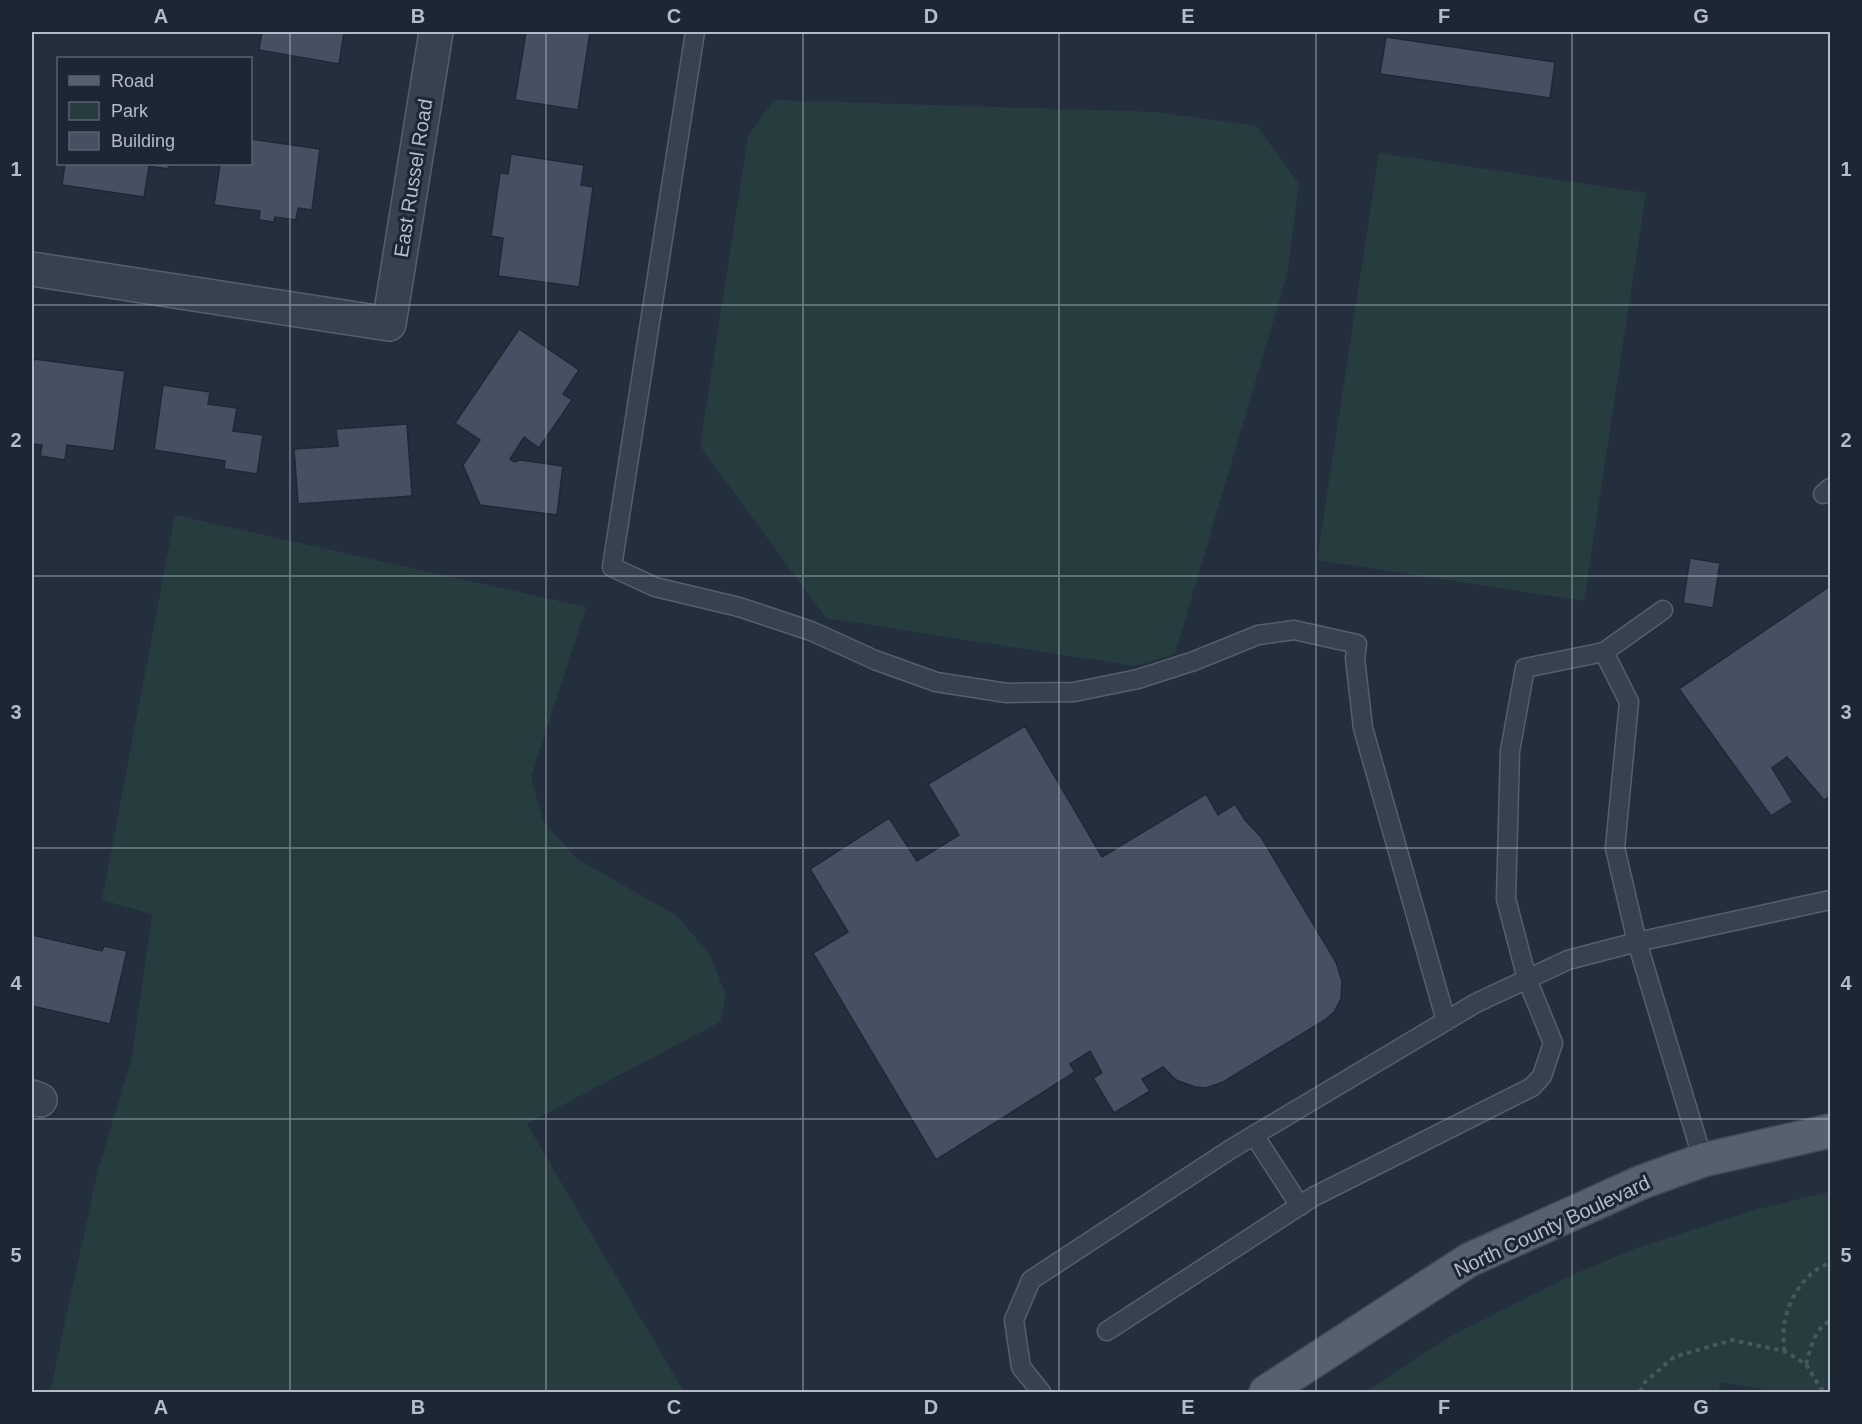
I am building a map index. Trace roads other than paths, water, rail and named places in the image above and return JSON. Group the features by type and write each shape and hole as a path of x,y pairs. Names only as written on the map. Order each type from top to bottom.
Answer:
{"main road":[{"name":"North County Boulevard","path":"1266,1392 1469,1260 1642,1182 1703,1160 1830,1131"}],"street":[{"name":"East Russel Road","path":"32,269 389,324 436,32"}],"lane":[{"path":"695,32 612,567 655,587 739,606 812,631 875,660 936,682 1007,693 1074,692 1138,679 1194,661 1258,635 1294,630 1357,644 1355,658 1364,728 1446,1021"},
{"path":"1107,1331 1313,1197 1532,1087 1542,1076 1553,1043 1527,979 1506,899 1510,750 1525,668 1604,652 1663,610"},
{"path":"1604,652 1629,702 1615,848 1637,942 1703,1160"},
{"path":"1041,1392 1021,1367 1014,1320 1031,1280 1254,1135 1476,1003 1568,960 1637,942 1830,900"},
{"path":"1254,1135 1300,1206"}]}
